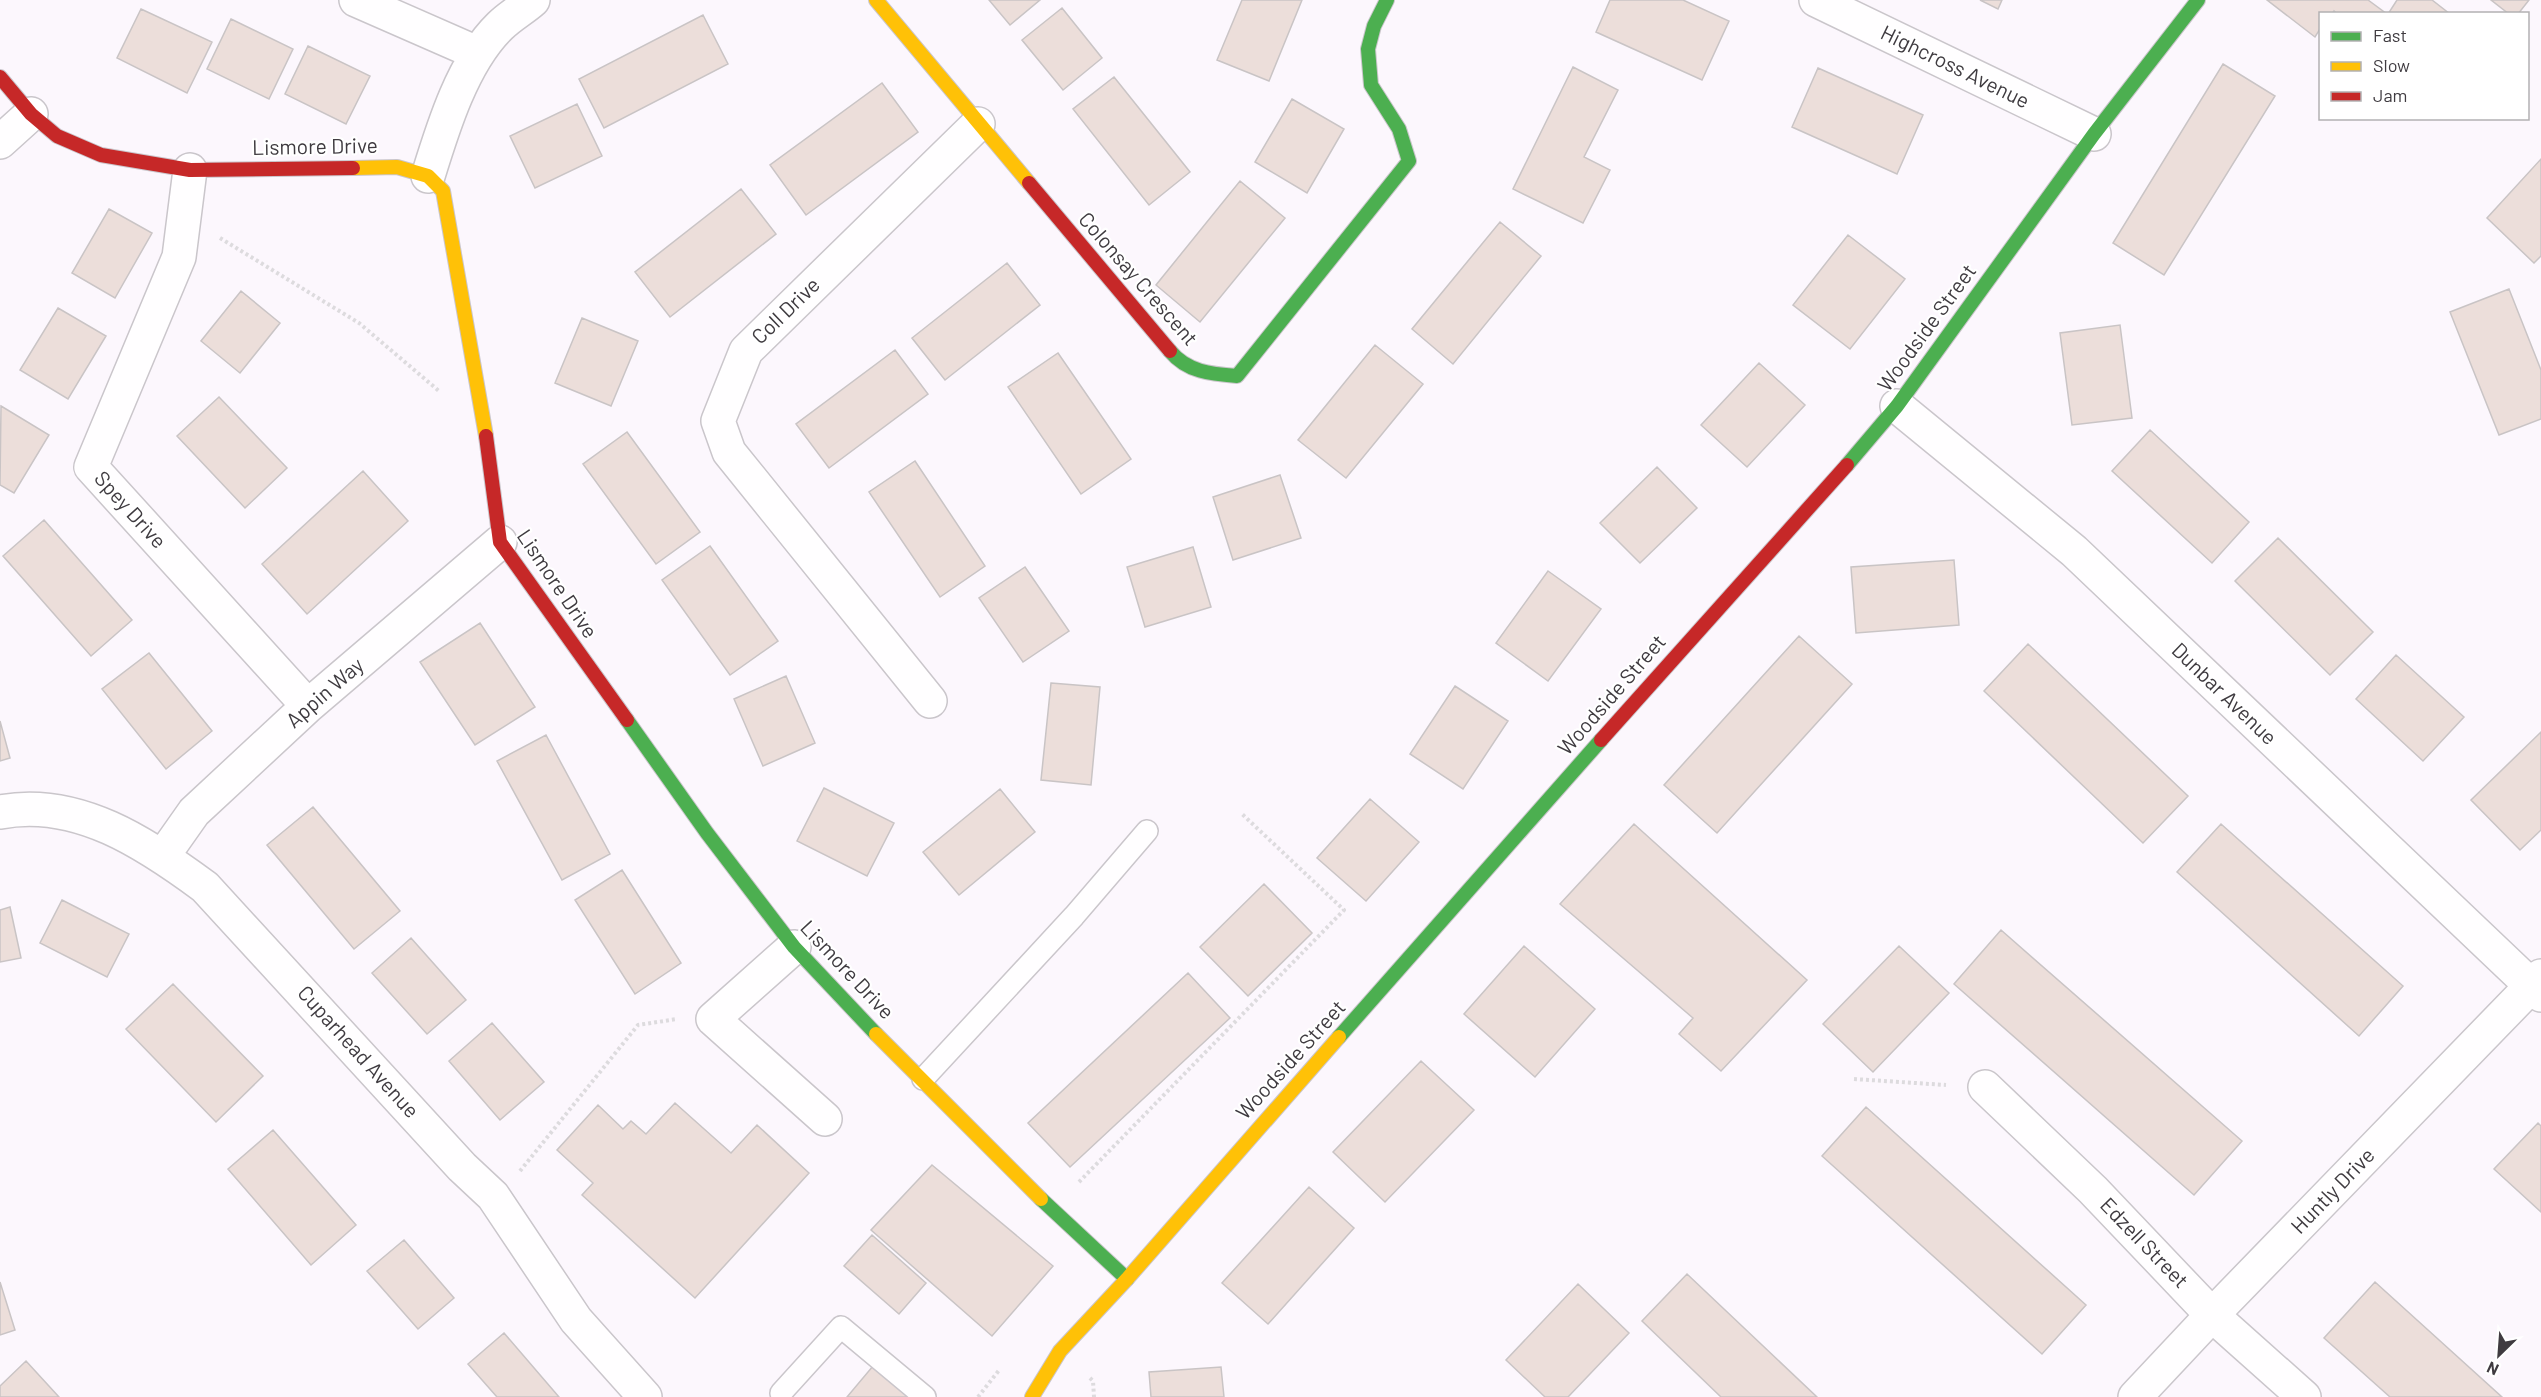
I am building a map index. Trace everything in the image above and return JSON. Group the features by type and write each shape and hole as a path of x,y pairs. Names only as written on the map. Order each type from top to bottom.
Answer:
{"street":[{"path":"356,0 477,54"},
{"path":"428,176 444,126 477,54 500,26 533,0"},
{"name":"Colonsay Crescent","path":"876,0 1179,362 1208,374 1237,376 1409,161 1399,129 1371,85 1368,49 1374,26 1387,0"},
{"name":"Highcross Avenue","path":"1816,0 2094,134"},
{"name":"Woodside Street","path":"1032,1397 1060,1351 1127,1279 1692,636 1814,504 1897,406 2094,134 2198,0"},
{"name":"Lismore Drive","path":"0,77 31,114 57,136 101,155 190,170 397,167 428,176 443,191 480,393 500,542 707,833 794,947 856,1014 1052,1210 1127,1279"},
{"path":"0,142 31,114"},
{"name":"Coll Drive","path":"930,701 729,452 718,421 746,351 978,124"},
{"name":"Spey Drive","path":"190,170 179,257 91,467 308,706"},
{"name":"Dunbar Avenue","path":"1897,406 2074,551 2538,986"},
{"name":"Appin Way","path":"163,856 194,812 308,706 500,542"},
{"name":"Cuparhead Avenue","path":"0,812 58,810 108,826 163,856 205,887 462,1167 493,1196 576,1320 645,1397"},
{"path":"794,947 713,1019 825,1119"},
{"name":"Huntly Drive","path":"2135,1397 2212,1315 2538,986"},
{"name":"Edzell Street","path":"1985,1087 2093,1190 2212,1315 2304,1397"}],"lane":[{"path":"923,1079 1074,916 1147,831"},
{"path":"781,1393 841,1327 925,1397"}],"path":[{"path":"183,215 359,323 440,392"},
{"path":"1052,1210 1344,910 1241,813"},
{"path":"540,1147 638,1025 685,1018 713,1019"},
{"path":"1854,1079 1985,1087"}],"building":[{"path":"989,0 1040,0 1010,25"},
{"path":"1242,0 1302,0 1269,81 1217,60"},
{"path":"1610,0 1683,0 1729,21 1702,80 1596,32"},
{"path":"1980,0 2002,0 1998,9"},
{"path":"2267,0 2368,0 2384,12 2319,12 2319,31 2315,37"},
{"path":"2397,0 2432,0 2447,12 2389,12"},
{"path":"2491,0 2529,0 2520,12 2506,12"},
{"path":"1062,8 1102,58 1063,90 1022,40"},
{"path":"141,9 212,42 187,93 117,58"},
{"path":"703,15 728,64 604,128 579,79"},
{"path":"231,19 293,49 269,99 207,69"},
{"path":"308,46 370,76 346,124 285,94"},
{"path":"2223,64 2275,96 2164,275 2113,243"},
{"path":"1573,67 1618,90 1584,157 1610,170 1583,223 1513,189"},
{"path":"1818,68 1923,115 1897,174 1792,127"},
{"path":"1114,77 1190,172 1149,205 1073,109"},
{"path":"882,83 918,132 806,215 770,165"},
{"path":"1292,99 1344,129 1307,193 1255,162"},
{"path":"577,104 602,156 535,188 510,136"},
{"path":"2541,159 2541,256 2534,263 2487,218"},
{"path":"1240,181 1285,218 1200,322 1156,285"},
{"path":"741,189 776,234 670,317 635,272"},
{"path":"109,209 152,233 115,298 72,273"},
{"path":"1500,222 1541,256 1453,364 1412,329"},
{"path":"1848,235 1905,279 1850,349 1793,305"},
{"path":"1007,263 1040,305 945,380 912,338"},
{"path":"2509,289 2541,370 2541,419 2499,435 2450,312"},
{"path":"241,291 280,323 240,373 201,341"},
{"path":"58,308 106,336 68,399 20,370"},
{"path":"582,318 638,341 611,406 555,383"},
{"path":"2120,325 2132,418 2072,425 2060,333"},
{"path":"1375,345 1423,384 1346,478 1298,440"},
{"path":"895,350 928,394 829,468 796,424"},
{"path":"1058,353 1131,459 1081,494 1008,387"},
{"path":"1759,363 1805,405 1747,467 1701,425"},
{"path":"219,397 287,468 245,508 177,436"},
{"path":"1,406 49,435 14,493 0,485"},
{"path":"2150,430 2249,522 2212,563 2112,471"},
{"path":"627,432 700,532 656,564 583,464"},
{"path":"915,461 985,566 940,597 869,492"},
{"path":"1657,467 1697,508 1640,563 1600,523"},
{"path":"363,471 408,521 307,614 262,564"},
{"path":"1280,475 1301,538 1233,560 1213,497"},
{"path":"44,520 132,620 91,656 3,556"},
{"path":"2278,538 2373,632 2330,675 2235,581"},
{"path":"710,546 778,641 730,675 662,580"},
{"path":"1193,547 1211,607 1145,627 1127,567"},
{"path":"1954,560 1959,625 1856,633 1851,567"},
{"path":"1025,567 1069,631 1023,662 979,598"},
{"path":"1548,571 1601,609 1548,681 1496,643"},
{"path":"480,623 535,707 475,745 420,662"},
{"path":"1799,636 1852,684 1717,833 1664,785"},
{"path":"2028,644 2188,796 2143,843 1984,691"},
{"path":"149,653 212,731 166,769 102,689"},
{"path":"2396,655 2464,717 2423,761 2356,699"},
{"path":"786,676 815,743 763,766 734,699"},
{"path":"1051,683 1100,687 1091,785 1041,780"},
{"path":"1455,686 1508,721 1463,789 1410,754"},
{"path":"0,721 10,758 0,761"},
{"path":"2541,732 2541,830 2520,850 2471,800"},
{"path":"546,735 610,854 562,880 497,761"},
{"path":"824,788 894,823 867,876 797,841"},
{"path":"1000,789 1035,832 959,895 923,852"},
{"path":"1370,799 1419,842 1366,901 1317,858"},
{"path":"313,807 400,911 354,949 267,845"},
{"path":"1634,824 1807,980 1721,1071 1679,1034 1693,1018 1560,904"},
{"path":"2221,824 2403,986 2359,1036 2177,872"},
{"path":"622,870 681,963 635,994 575,900"},
{"path":"1264,884 1312,933 1248,996 1200,947"},
{"path":"62,900 129,934 107,977 40,943"},
{"path":"10,907 21,958 0,962 0,910"},
{"path":"2001,930 2242,1141 2194,1195 1954,984"},
{"path":"411,938 466,1000 427,1034 372,973"},
{"path":"1524,946 1595,1009 1535,1077 1464,1014"},
{"path":"1899,946 1949,993 1873,1072 1823,1024"},
{"path":"1188,973 1230,1018 1070,1167 1028,1123"},
{"path":"173,984 263,1076 216,1122 126,1029"},
{"path":"492,1023 544,1082 500,1120 449,1061"},
{"path":"1421,1061 1474,1110 1385,1202 1333,1152"},
{"path":"675,1103 731,1153 757,1125 809,1173 695,1298 582,1195 593,1183 557,1150 598,1105 623,1129 631,1121 646,1134"},
{"path":"1866,1107 2086,1305 2042,1354 1822,1156"},
{"path":"2538,1123 2541,1126 2541,1212 2494,1169"},
{"path":"273,1130 356,1225 311,1265 228,1169"},
{"path":"932,1165 1053,1266 992,1336 871,1230"},
{"path":"1309,1187 1354,1228 1268,1324 1222,1283"},
{"path":"872,1235 926,1283 899,1314 844,1266"},
{"path":"404,1240 454,1298 418,1329 367,1271"},
{"path":"1687,1274 1817,1397 1721,1397 1642,1321"},
{"path":"0,1282 15,1330 0,1335"},
{"path":"2375,1282 2502,1397 2390,1397 2324,1338"},
{"path":"1578,1284 1629,1333 1568,1397 1545,1397 1506,1360"},
{"path":"504,1333 559,1397 497,1397 468,1364"},
{"path":"26,1361 59,1397 0,1397 0,1386"},
{"path":"873,1366 909,1397 847,1397"},
{"path":"1221,1367 1224,1397 1151,1397 1149,1372"}],"traffic: fast":[{"path":"1170,351 1184,363 1200,371 1237,376 1409,161 1399,129 1371,85 1368,49 1374,26 1387,0"},
{"path":"1847,465 1897,406 2094,134 2198,0"},
{"path":"627,720 707,833 794,947 876,1034"},
{"path":"1339,1037 1601,740"},
{"path":"1041,1199 1127,1279"}],"traffic: slow":[{"path":"876,0 1029,183"},
{"path":"353,168 397,167 428,176 443,191 486,436"},
{"path":"876,1034 1041,1199"},
{"path":"1032,1397 1060,1351 1127,1279 1339,1037"}],"traffic: jam":[{"path":"0,77 31,114 57,136 101,155 190,170 353,168"},
{"path":"1029,183 1170,351"},
{"path":"486,436 500,542 627,720"},
{"path":"1601,740 1847,465"}]}
